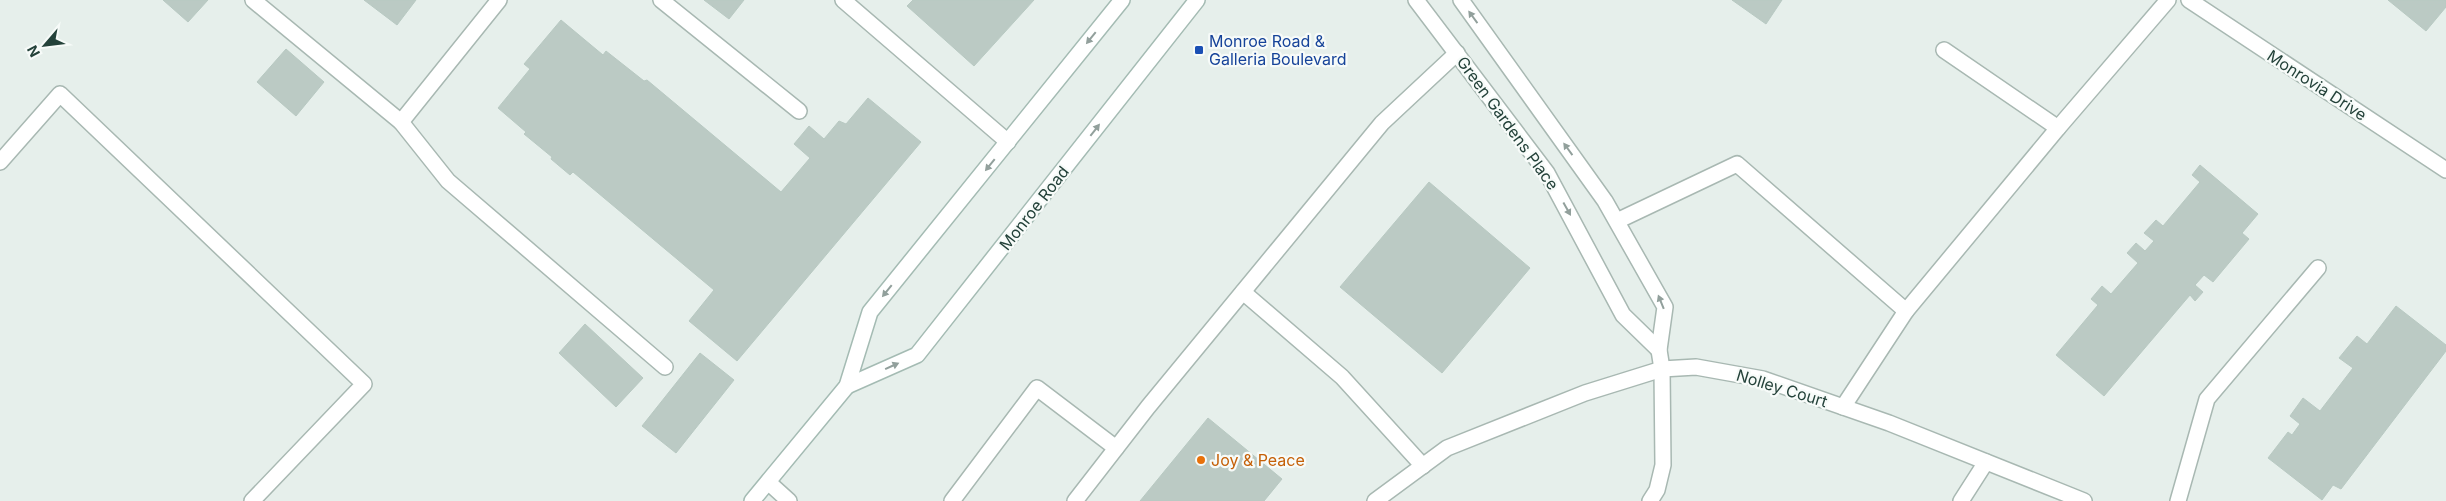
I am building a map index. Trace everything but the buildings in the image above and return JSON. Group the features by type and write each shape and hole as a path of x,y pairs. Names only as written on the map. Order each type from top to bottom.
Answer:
{"street":[{"path":"252,0 402,122 448,180 665,367"},
{"path":"402,122 499,0"},
{"path":"662,0 799,111"},
{"name":"Monroe Road","path":"752,501 847,386 870,312 1122,0"},
{"name":"Monroe Road","path":"847,386 918,355 1197,0"},
{"name":"Green Gardens Place","path":"1416,0 1547,173 1623,315 1659,350"},
{"name":"Green Gardens Place","path":"1461,0 1605,201 1665,307 1659,350 1662,369 1663,465 1656,490 1650,501"},
{"path":"1843,407 1906,311 2058,128 2168,0"},
{"name":"Monrovia Drive","path":"2189,0 2446,170"},
{"path":"853,3 1008,142"},
{"path":"1944,50 2058,128"},
{"path":"1075,501 1116,448 1382,123 1457,53"},
{"path":"0,162 60,94 364,384 252,501"},
{"path":"1617,221 1737,164 1906,311"},
{"path":"2178,501 2207,399 2318,268"},
{"path":"1243,292 1342,377 1423,466"},
{"name":"Nolley Court","path":"1375,501 1447,448 1585,392 1662,369 1696,367 1763,379 1843,407 2084,501"},
{"path":"952,501 1037,388 1116,448"},
{"path":"1962,501 1986,462"},
{"path":"768,482 789,501"}],"place":[{"name":"Monroe Road & Galleria Boulevard","path":"1199,50"},
{"name":"Joy & Peace","path":"1201,460"}]}
